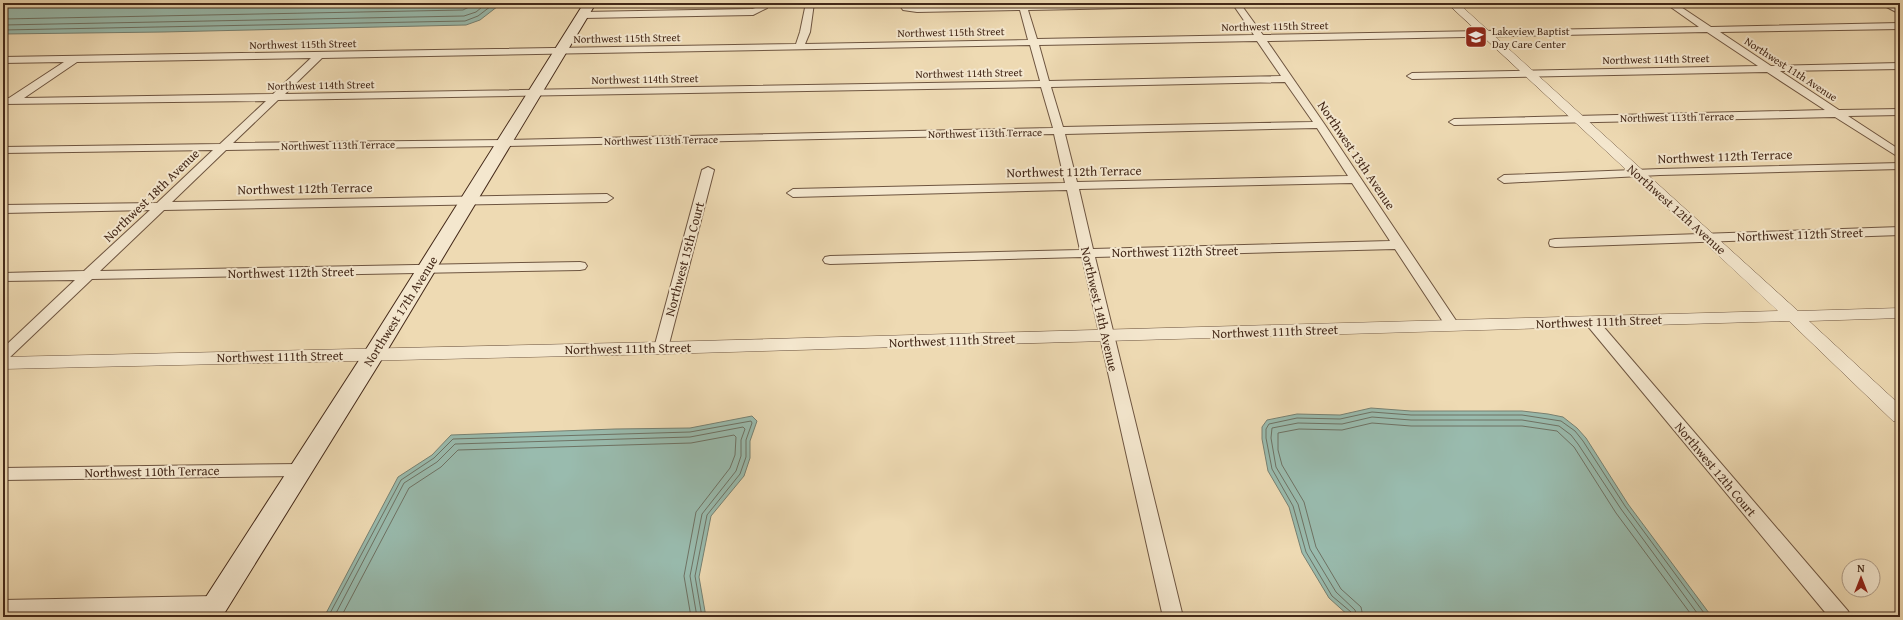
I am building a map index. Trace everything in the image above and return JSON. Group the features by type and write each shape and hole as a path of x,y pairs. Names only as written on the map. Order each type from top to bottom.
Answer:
{"main road":[{"name":"Northwest 17th Avenue","path":"211,611 374,354 586,9"}],"street":[{"path":"586,9 753,12 763,8 764,3"},
{"path":"799,47 805,32 810,3"},
{"path":"902,3 906,8 910,9 1023,5 1269,3"},
{"name":"Northwest 12th Avenue","path":"1452,3 1530,73 1638,174 1709,237 1899,414"},
{"name":"Northwest 11th Avenue","path":"1669,3 1900,155"},
{"path":"1883,3 1900,12"},
{"name":"Northwest 13th Avenue","path":"1236,4 1320,125 1452,325"},
{"name":"Northwest 14th Avenue","path":"1023,5 1059,131 1173,617"},
{"name":"Northwest 115th Street","path":"3,60 319,56 1900,26"},
{"name":"Northwest 18th Avenue","path":"3,356 319,56"},
{"path":"3,107 8,101 75,59"},
{"name":"Northwest 114th Street","path":"1412,76 1900,66"},
{"name":"Northwest 114th Street","path":"8,101 534,94 1288,79"},
{"name":"Northwest 113th Terrace","path":"1454,122 1900,112"},
{"name":"Northwest 113th Terrace","path":"3,150 504,143 1320,125"},
{"name":"Northwest 112th Terrace","path":"1504,179 1660,172 1900,166"},
{"name":"Northwest 15th Court","path":"661,348 708,170"},
{"name":"Northwest 112th Terrace","path":"794,192 1072,187 1356,179"},
{"name":"Northwest 112th Terrace","path":"3,209 607,198"},
{"name":"Northwest 112th Street","path":"1555,243 1900,231"},
{"name":"Northwest 112th Street","path":"830,260 1400,245"},
{"name":"Northwest 112th Street","path":"3,277 580,266"},
{"name":"Northwest 111th Street","path":"3,362 661,348 1900,313"},
{"name":"Northwest 12th Court","path":"1591,321 1841,617"},
{"name":"Northwest 110th Terrace","path":"3,474 300,470"},
{"path":"3,608 211,611"}],"water":[{"path":"3,3 502,3 480,20 466,25 3,34"},
{"path":"1371,408 1411,411 1522,411 1563,417 1577,428 1586,438 1628,504 1712,617 1350,617 1329,598 1302,553 1289,507 1268,471 1262,439 1262,427 1267,420 1297,414 1340,415"},
{"path":"752,416 757,421 750,441 750,458 744,476 711,516 699,577 706,617 324,617 398,477 432,455 451,435 690,428"}],"place":[{"name":"Lakeview Baptist Day Care Center","path":"1476,37"}]}
